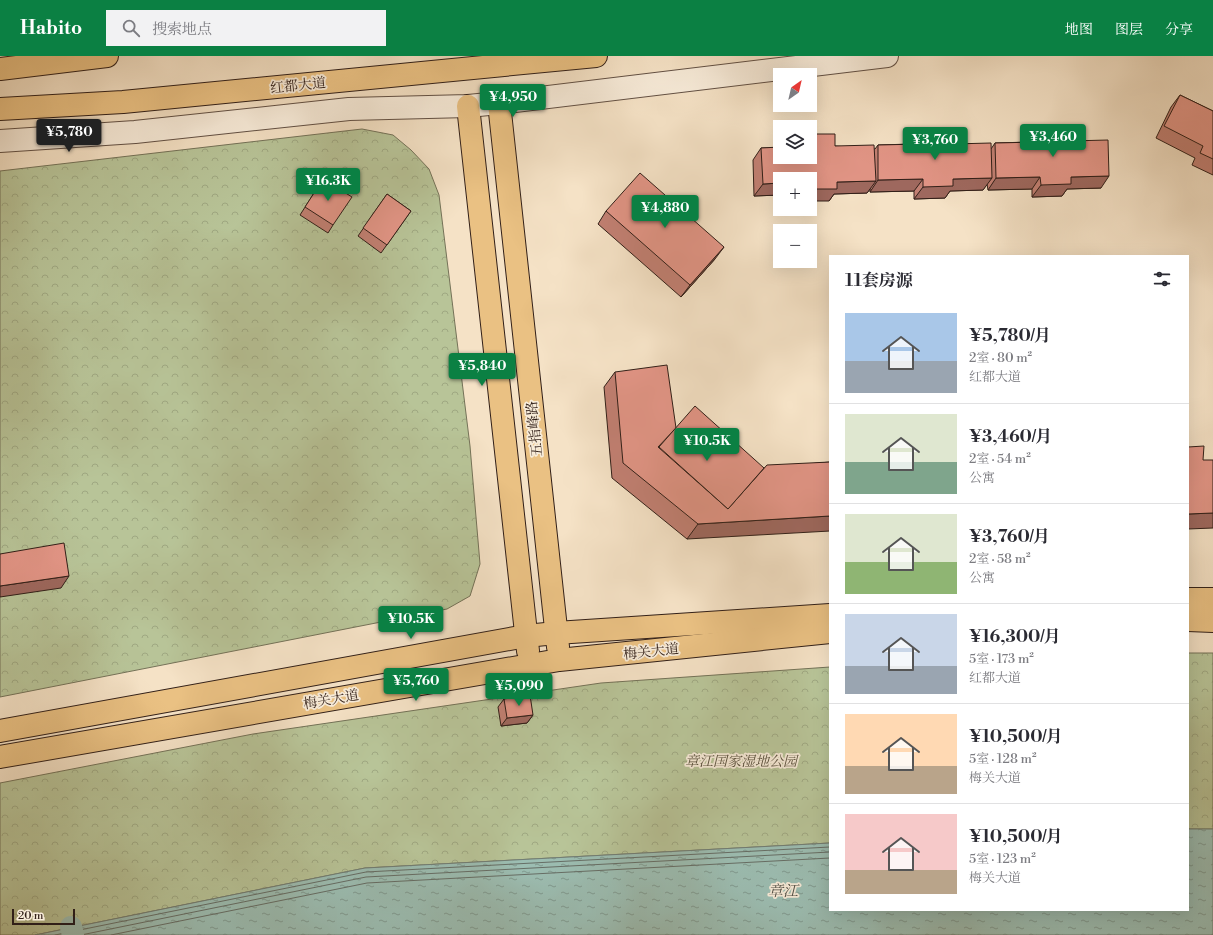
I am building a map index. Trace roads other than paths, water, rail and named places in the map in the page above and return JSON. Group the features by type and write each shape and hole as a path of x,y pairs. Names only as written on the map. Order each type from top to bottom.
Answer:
{"main road":[{"path":"0,69 107,56"},
{"name":"红都大道","path":"0,109 123,102 596,56"},
{"name":"五指峰路","path":"500,103 559,660"},
{"path":"468,106 530,665"},
{"path":"1189,599 1213,599"},
{"name":"梅关大道","path":"0,731 526,636 829,615"},
{"path":"1189,620 1213,621"},
{"name":"梅关大道","path":"0,757 559,660 829,632"}],"street":[{"path":"0,141 135,132 349,110 468,106 500,103 887,56"}],"water":[{"name":"章江","path":"1189,829 1213,829 1213,935 35,935 365,868 829,843 829,911 1189,911"}],"waterway":[{"path":"71,927 73,935"}],"park label":[{"name":"章江国家湿地公园","path":"741,761"}]}
